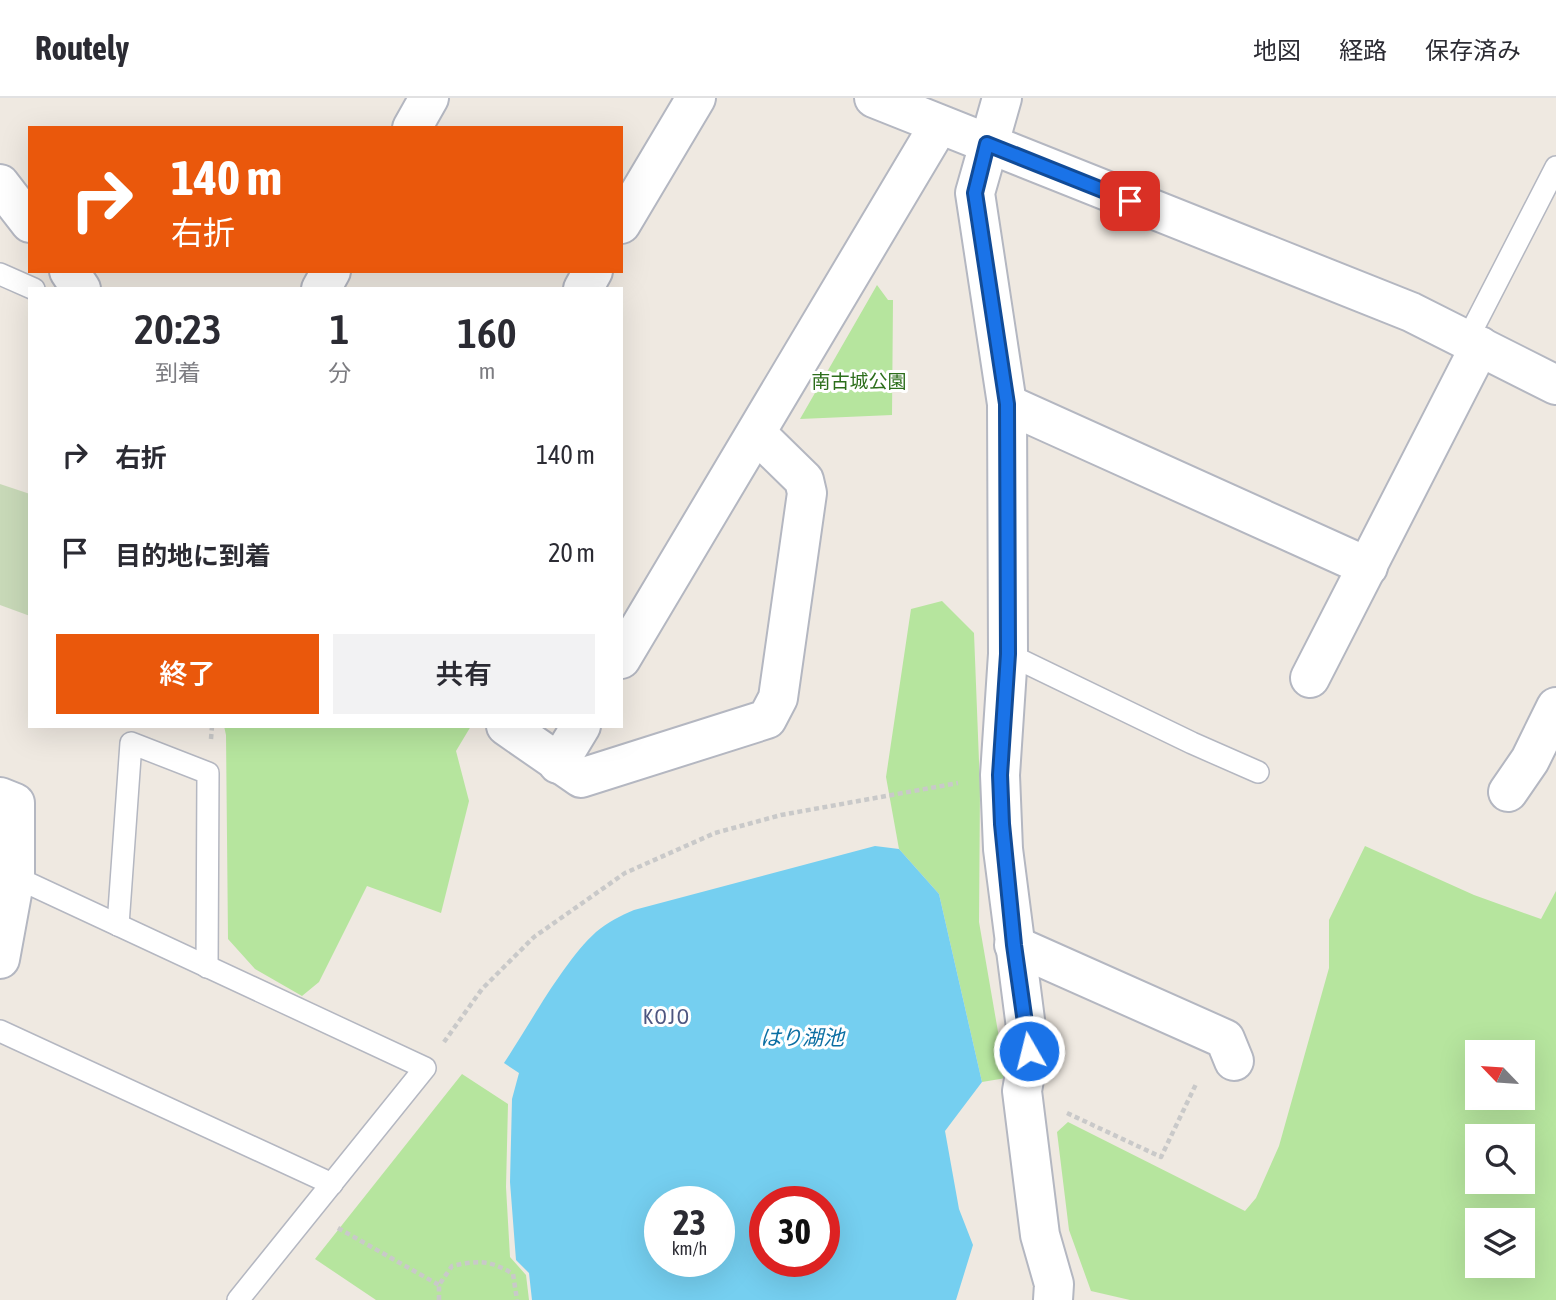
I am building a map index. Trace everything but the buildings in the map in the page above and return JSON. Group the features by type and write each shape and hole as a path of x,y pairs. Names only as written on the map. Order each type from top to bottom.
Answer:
{"street":[{"path":"413,126 429,98"},
{"path":"623,221 696,98"},
{"path":"874,98 1410,312 1556,385"},
{"path":"1002,98 975,193 1007,404 1008,654 1000,775 1003,849 1029,1051 1022,1091 1040,1235 1054,1284 1053,1300"},
{"path":"623,656 939,125"},
{"path":"0,184 28,220"},
{"path":"1310,678 1368,567 1474,343"},
{"path":"1007,404 1368,567"},
{"path":"509,728 581,778 767,719 778,698 807,493 804,480 757,434"},
{"path":"1508,792 1530,760 1556,707"},
{"path":"558,764 580,728"},
{"path":"0,797 15,803 15,877 0,959"},
{"path":"1014,945 1230,1050"}],"lane":[{"path":"1474,343 1556,167"},
{"path":"0,274 29,287"},
{"path":"1008,654 1258,772"},
{"path":"118,925 131,743 208,773 207,967"},
{"path":"15,877 425,1068 238,1300"},
{"path":"0,1031 332,1184"}],"path":[{"path":"425,1068 482,989 534,937 625,873 715,833 781,815 1000,775"},
{"path":"1022,1091 1161,1157 1200,1076 1230,1050"},
{"path":"309,1212 439,1285"},
{"path":"439,1300 439,1285 452,1266 473,1261 495,1264 513,1275 517,1300"}],"green space":[{"name":"南古城公園","path":"877,285 888,300 893,300 892,415 800,419"},
{"path":"0,484 28,493 28,615 0,605"},
{"path":"942,601 974,633 980,787 979,922 1006,1078 982,1082 939,894 899,849 886,777 911,609"},
{"path":"224,728 470,728 456,751 469,801 441,913 367,886 319,982 302,996 255,969 228,939"},
{"path":"1365,846 1474,895 1541,919 1556,891 1556,1300 1130,1300 1091,1291 1069,1230 1057,1132 1068,1122 1245,1211 1256,1198 1279,1146 1329,968 1329,920"},
{"path":"462,1074 508,1104 506,1187 510,1257 526,1275 529,1300 376,1300 315,1259"}],"water":[{"name":"はり湖池","path":"875,846 899,849 939,894 982,1082 945,1131 959,1209 973,1245 956,1300 532,1300 529,1273 516,1260 510,1182 512,1099 519,1073 504,1063 571,960 596,932 634,910"}],"district":[{"name":"KOJO","path":"667,1016"}],"route":[{"path":"1029,1051 1003,849 1000,775 1008,654 1007,404 975,193 987,144 1130,201"}]}
